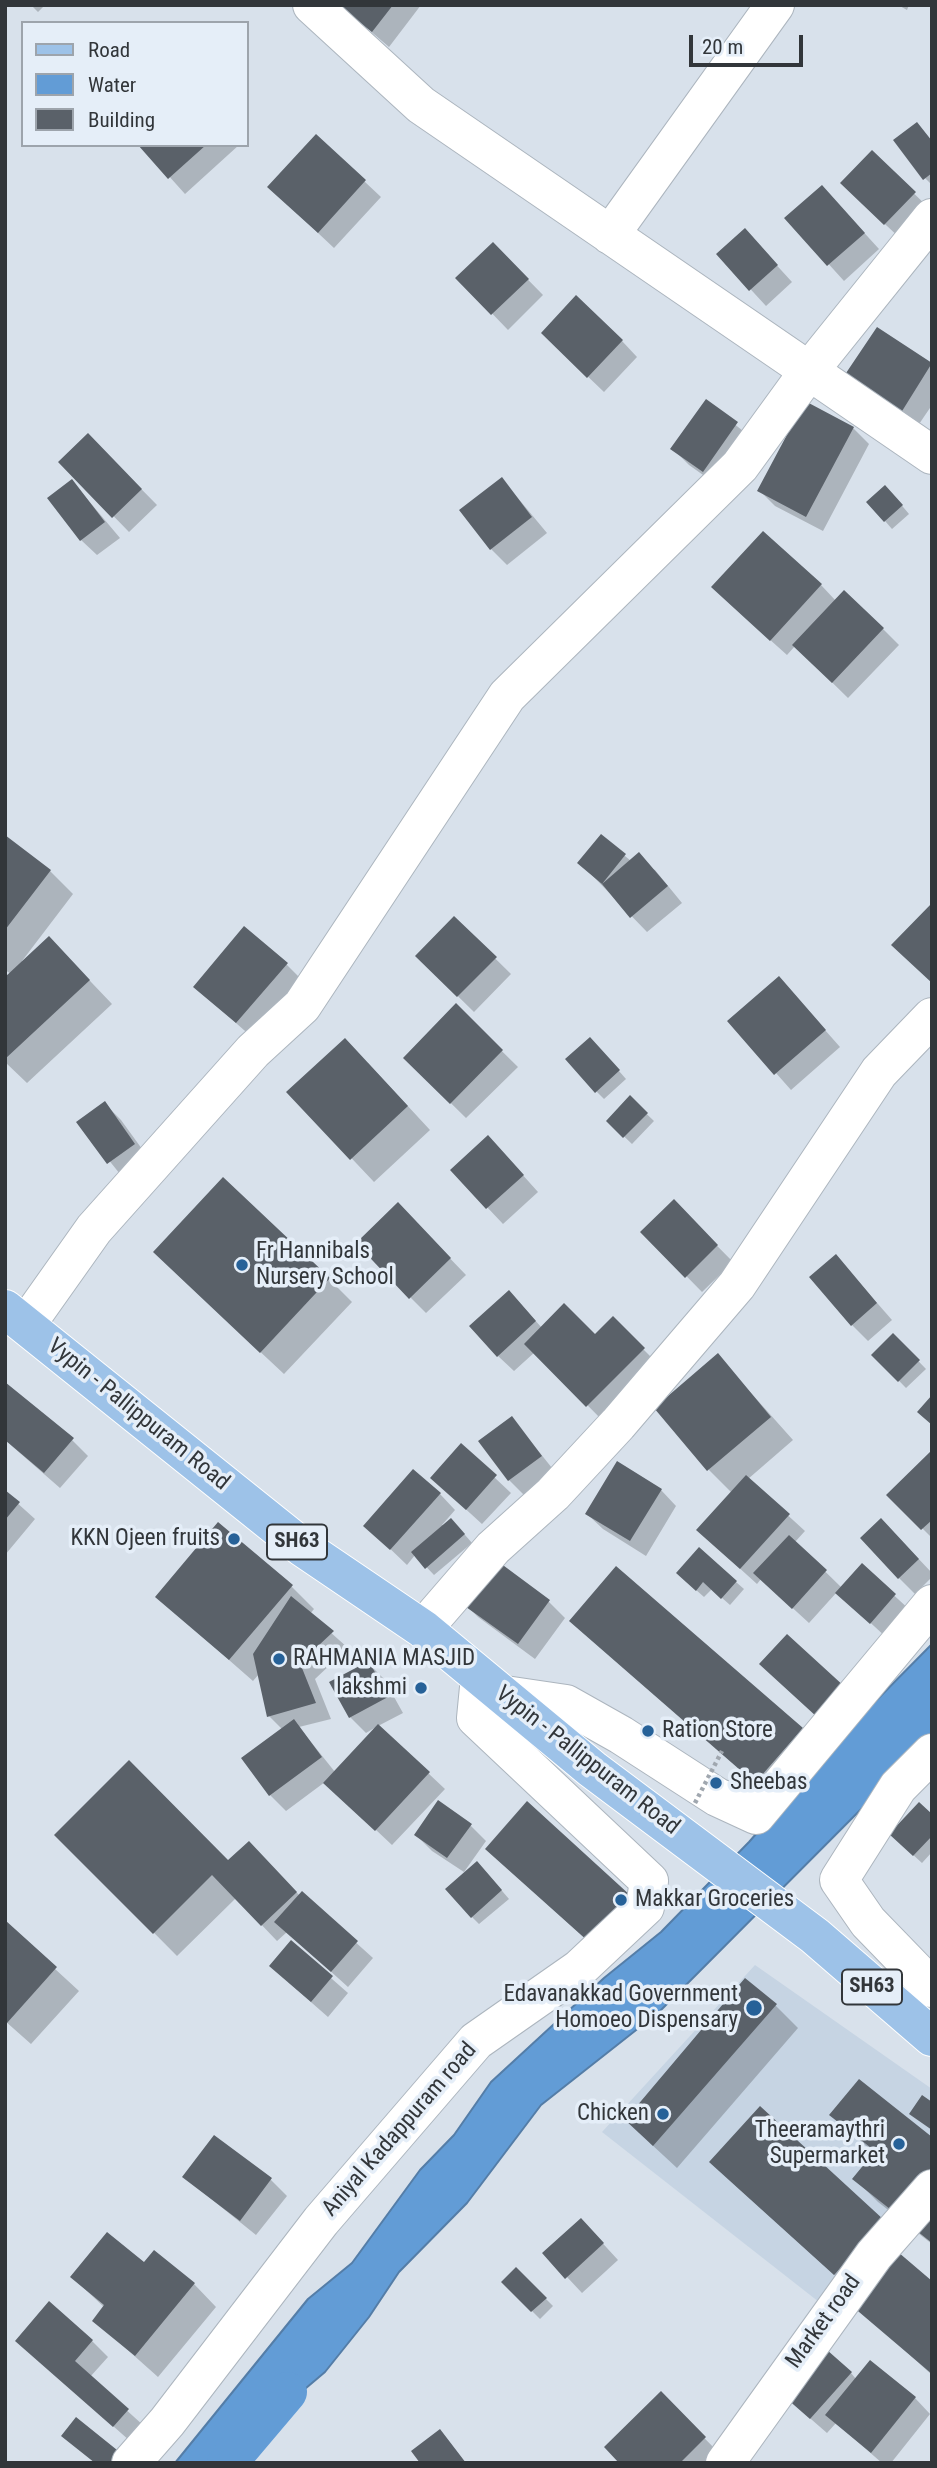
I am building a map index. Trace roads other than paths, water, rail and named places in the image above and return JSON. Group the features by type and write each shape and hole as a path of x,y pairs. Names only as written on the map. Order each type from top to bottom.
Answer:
{"main road":[{"name":"Vypin - Pallippuram Road","path":"16,1317 302,1547 423,1629 592,1769 815,1936 932,2037"}],"street":[{"path":"312,5 421,105 932,455"},
{"path":"610,235 775,5"},
{"path":"16,1317 253,1051 302,1006 507,696 740,466 809,372 932,218"},
{"path":"423,1629 492,1548 552,1494 618,1424 737,1285 879,1072 932,1017"},
{"path":"492,1686 566,1704 621,1735 717,1797 756,1815 932,1604"},
{"name":"Aniyal Kadappuram road","path":"131,2463 167,2422 321,2221 475,2041 579,1969 645,1907 649,1881 476,1718 492,1686"},
{"path":"932,1754 898,1787 839,1880 869,1922 932,1988"},
{"name":"Market road","path":"724,2463 874,2255 932,2189"}],"water":[{"path":"932,1644 932,1738 659,2012 541,2105 467,2203 399,2272 369,2317 325,2372 228,2454 227,2463 175,2463 308,2299 352,2263 420,2170 454,2135 491,2082 604,1978 661,1932 749,1842 851,1726"}],"waterway":[{"path":"227,2463 287,2392"}],"place":[{"name":"Fr Hannibals Nursery School","path":"242,1265"},
{"name":"KKN Ojeen fruits","path":"234,1539"},
{"name":"RAHMANIA MASJID","path":"279,1659"},
{"name":"lakshmi","path":"421,1688"},
{"name":"Ration Store","path":"648,1731"},
{"name":"Sheebas","path":"716,1783"},
{"name":"Makkar Groceries","path":"621,1900"},
{"name":"Edavanakkad Government Homoeo Dispensary","path":"754,2008"},
{"name":"Chicken","path":"663,2114"},
{"name":"Theeramaythri Supermarket","path":"899,2144"}]}
